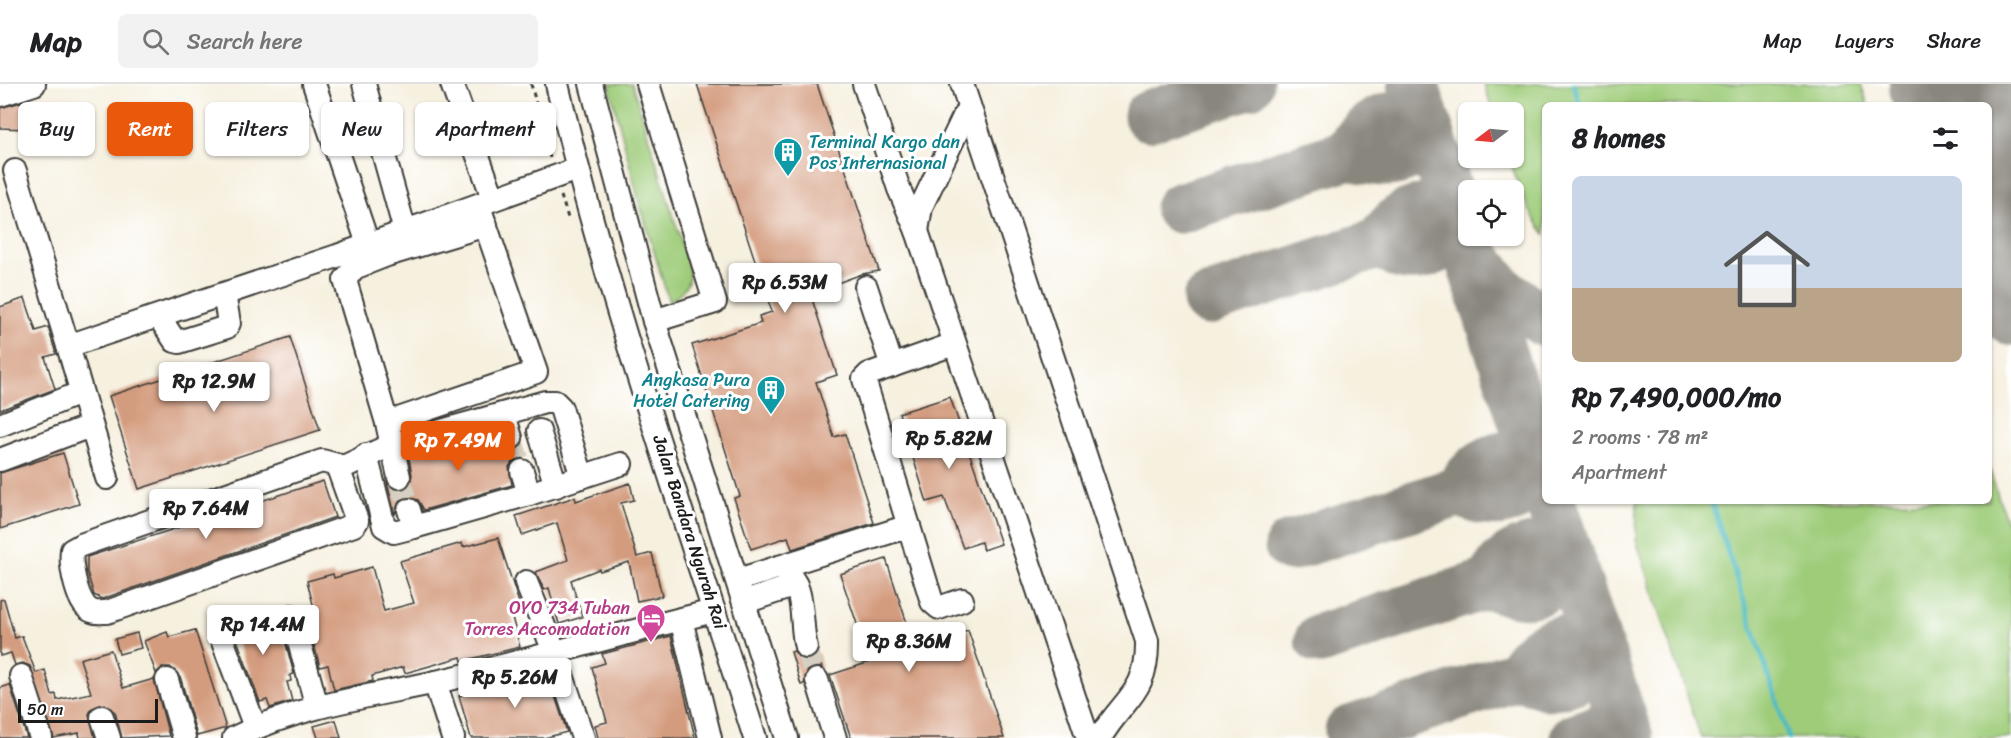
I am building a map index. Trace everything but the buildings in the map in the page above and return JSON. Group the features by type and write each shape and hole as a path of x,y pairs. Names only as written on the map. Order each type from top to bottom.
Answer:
{"street":[{"path":"0,94 34,84"},
{"path":"314,84 368,244"},
{"path":"364,84 405,231"},
{"path":"452,84 486,200 486,225 545,402"},
{"name":"Jalan Bandara Ngurah Rai","path":"557,84 577,169 613,296 755,738"},
{"name":"Jalan Bandara Ngurah Rai","path":"591,84 654,321 787,738"},
{"path":"648,84 715,302 654,321"},
{"path":"864,84 899,189 918,231 1088,738"},
{"path":"962,84 1147,641 1148,661 1144,676 1133,696 1100,738"},
{"path":"918,231 918,216 921,207 969,106"},
{"path":"68,346 159,317 577,169"},
{"path":"15,171 107,478"},
{"path":"399,477 387,423 345,287 347,275 354,268 387,255 486,225"},
{"path":"866,287 892,366"},
{"path":"159,317 175,341 179,342 226,327 229,322 225,294"},
{"path":"954,344 869,374 865,376 864,382 935,606 939,608 962,600"},
{"path":"387,423 536,372"},
{"path":"0,425 81,393"},
{"path":"339,469 391,445 545,402 555,402 561,408 582,477"},
{"path":"504,414 511,438"},
{"path":"0,460 90,426"},
{"path":"539,431 556,486"},
{"path":"366,455 384,526 394,532 411,518 529,494 621,464"},
{"path":"322,461 330,461 339,469 357,521 354,525 107,612 92,611 83,604 71,561 72,550 81,545 322,461"},
{"path":"522,471 529,494"},
{"path":"738,580 909,526"},
{"path":"779,567 793,577 796,585 806,648"},
{"path":"526,582 554,651 583,738"},
{"path":"745,602 796,585"},
{"path":"234,738 255,727 356,696 435,682 714,611"},
{"path":"292,616 317,707"},
{"path":"681,619 710,738"},
{"path":"220,634 255,727"},
{"path":"21,676 41,738"},
{"path":"167,680 184,738"},
{"path":"817,680 835,738"},
{"path":"435,682 453,738"}],"green space":[{"path":"609,84 632,84 688,263 689,276 686,286 669,302 638,198"},
{"path":"1484,84 1861,84 1867,102 1542,102 1542,230 1524,198 1524,180 1517,180 1513,168 1524,168 1524,102 1490,102"},
{"path":"1992,477 2011,535 2011,738 1701,738 1636,540 1637,504 1992,504"}],"waterway":[{"path":"1573,84 1579,102"},
{"path":"1712,504 1789,738"}],"taxiway":[{"path":"1149,116 1248,84"},
{"path":"1413,84 1542,478"},
{"path":"1948,84 1951,102"},
{"path":"1349,154 1363,134 1379,122 1398,116 1423,114"},
{"path":"1180,208 1349,154 1383,161 1403,158 1421,146 1430,136"},
{"path":"1380,243 1394,224 1410,213 1430,208 1453,208"},
{"path":"1208,300 1380,243 1402,254 1419,255 1442,244 1458,230"},
{"path":"1476,258 1500,289 1542,320"},
{"path":"1992,304 2011,320"},
{"path":"1460,491 1482,465 1511,455 1535,455"},
{"path":"1290,546 1460,491 1483,500 1504,500 1523,491 1540,474"},
{"path":"1551,504 1628,738"},
{"path":"1490,583 1496,572 1521,552 1541,548 1565,548"},
{"path":"1320,639 1490,583 1514,592 1534,592 1553,582 1570,563"},
{"path":"1519,675 1533,656 1551,644 1571,639 1595,638"},
{"path":"1350,731 1519,675 1549,685 1568,681 1582,676 1602,658"},
{"path":"1575,738 1598,730 1626,730"}],"runway":[{"path":"1952,84 1957,102"},
{"path":"1992,207 2011,265"}],"tunnel":[{"path":"511,438 522,471"},
{"path":"399,477 409,510"},
{"path":"806,647 817,680"}],"place":[{"name":"Terminal Kargo dan Pos Internasional","path":"788,178"},
{"name":"Angkasa Pura Hotel Catering","path":"771,416"},
{"name":"OYO 734 Tuban Torres Accomodation","path":"651,644"}]}
